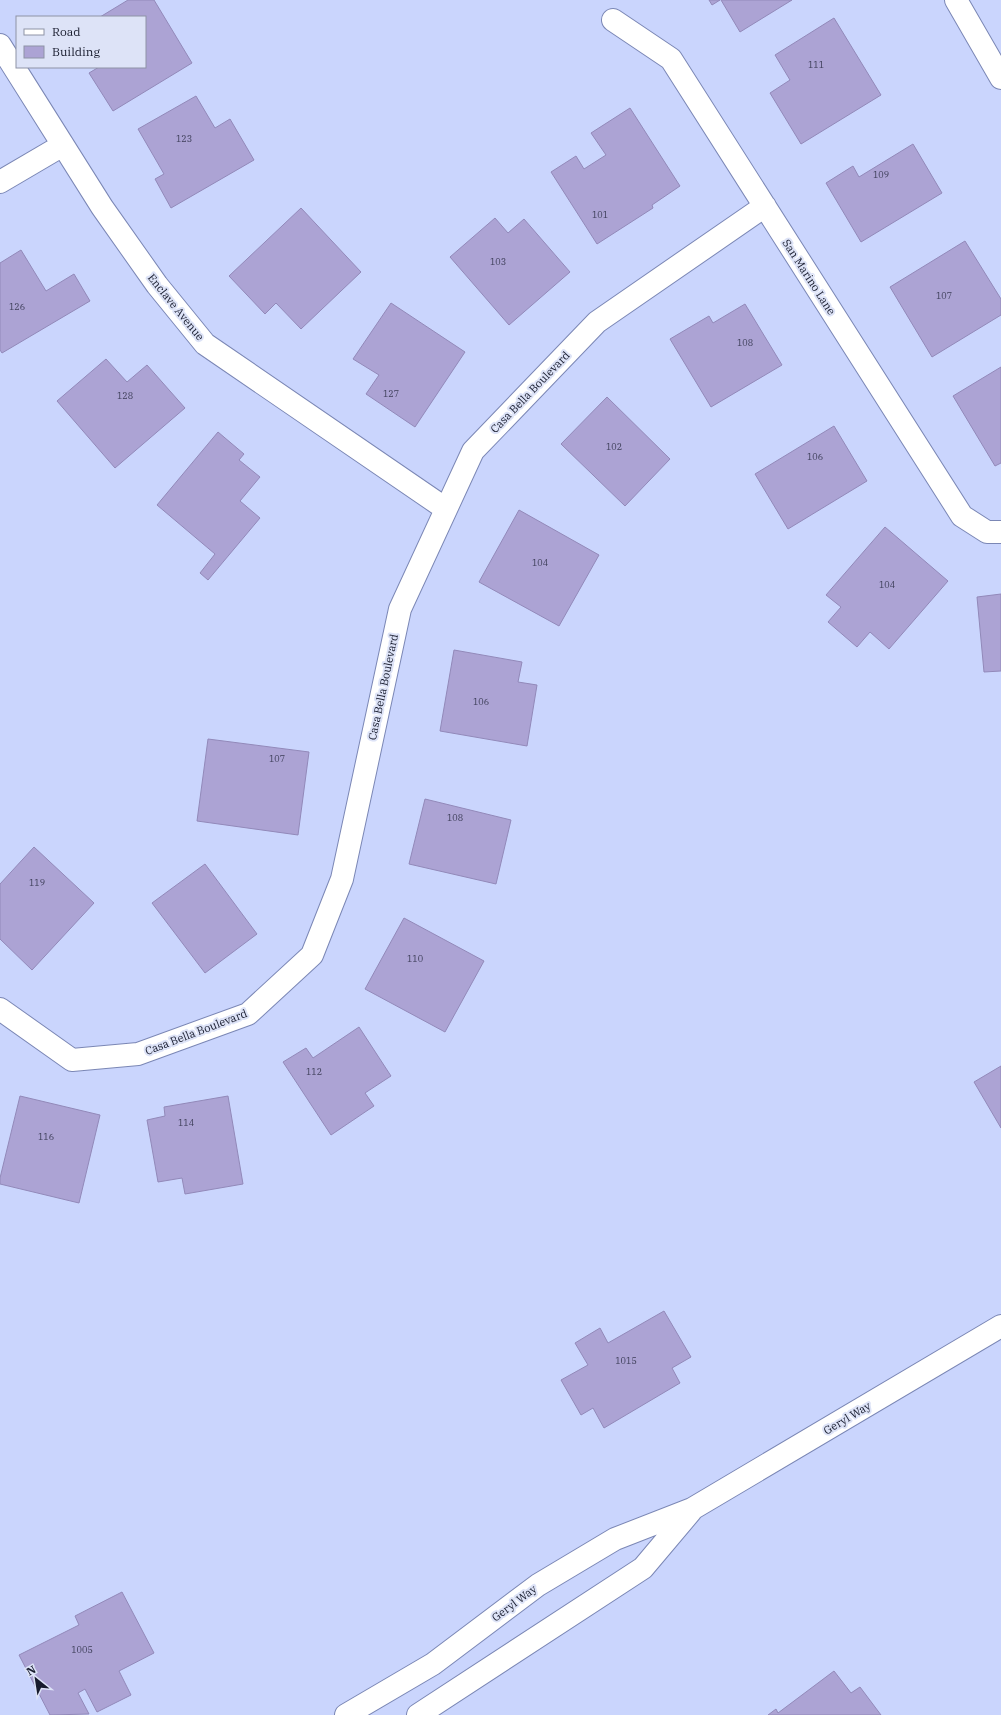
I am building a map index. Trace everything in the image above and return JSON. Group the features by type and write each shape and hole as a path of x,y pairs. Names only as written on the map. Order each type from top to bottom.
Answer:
{"street":[{"path":"956,0 1001,78"},
{"name":"San Marino Lane","path":"613,20 671,59 962,516 987,532 1001,532"},
{"name":"Enclave Avenue","path":"0,44 102,206 157,285 205,344 446,509"},
{"path":"0,182 63,145"},
{"name":"Casa Bella Boulevard","path":"0,1009 72,1060 138,1054 248,1014 312,955 342,879 400,609 473,451 597,322 765,206"},
{"name":"Geryl Way","path":"346,1715 433,1664 538,1585 615,1539 692,1509 1001,1326"},
{"name":"Geryl Way","path":"418,1715 643,1568 692,1509"},
{"path":"445,1655 462,1685"}],"building":[{"path":"128,0 154,0 192,63 113,111 89,73 97,68 146,68 146,16 102,16"},
{"path":"709,0 720,0 712,5"},
{"path":"721,0 792,0 740,32"},
{"path":"834,18 881,95 801,144 770,93 790,80 775,55"},
{"path":"196,96 215,128 230,119 254,160 171,208 155,179 164,174 138,129"},
{"path":"630,108 680,186 652,205 653,208 597,244 551,172 576,156 584,169 606,155 591,133"},
{"path":"913,144 942,193 861,242 826,183 853,166 859,177"},
{"path":"301,208 361,272 301,329 276,303 265,314 229,276"},
{"path":"495,218 508,233 524,219 570,272 509,325 450,257"},
{"path":"965,241 1001,299 1001,315 932,357 890,287"},
{"path":"21,250 46,291 74,274 90,301 2,353 0,350 0,263"},
{"path":"391,303 465,352 415,427 366,394 379,375 353,359"},
{"path":"745,304 782,365 711,407 670,339 709,316 713,323"},
{"path":"106,359 127,382 147,365 185,408 115,468 57,401"},
{"path":"1001,367 1001,463 995,466 953,396"},
{"path":"607,397 670,459 625,506 561,444"},
{"path":"834,426 867,481 788,529 755,474"},
{"path":"218,432 244,454 239,460 260,477 240,501 260,518 208,580 200,573 215,554 157,505"},
{"path":"519,510 599,555 559,626 479,582"},
{"path":"885,527 948,581 889,649 870,632 857,647 828,622 841,607 826,595"},
{"path":"1001,594 1001,671 984,672 977,597"},
{"path":"454,650 522,662 518,682 537,685 527,746 440,731"},
{"path":"208,739 309,752 298,835 197,821"},
{"path":"425,799 511,820 496,884 409,864"},
{"path":"34,847 94,903 32,970 0,939 0,884"},
{"path":"205,864 257,934 205,973 152,903"},
{"path":"404,918 484,961 445,1032 365,989"},
{"path":"359,1027 391,1076 365,1093 374,1106 331,1135 283,1062 306,1048 313,1058"},
{"path":"1001,1066 1001,1128 974,1082"},
{"path":"20,1096 100,1115 79,1203 0,1184 0,1178"},
{"path":"228,1096 243,1184 185,1194 182,1178 158,1182 147,1120 165,1116 164,1107"},
{"path":"664,1311 691,1357 672,1368 680,1383 604,1428 593,1408 581,1415 561,1380 588,1365 575,1343 600,1328 608,1343"},
{"path":"122,1592 154,1653 119,1671 131,1695 97,1712 85,1689 78,1693 89,1714 50,1715 19,1655 79,1625 75,1616"},
{"path":"834,1671 851,1693 860,1687 881,1715 768,1715 776,1709 778,1713"}]}
